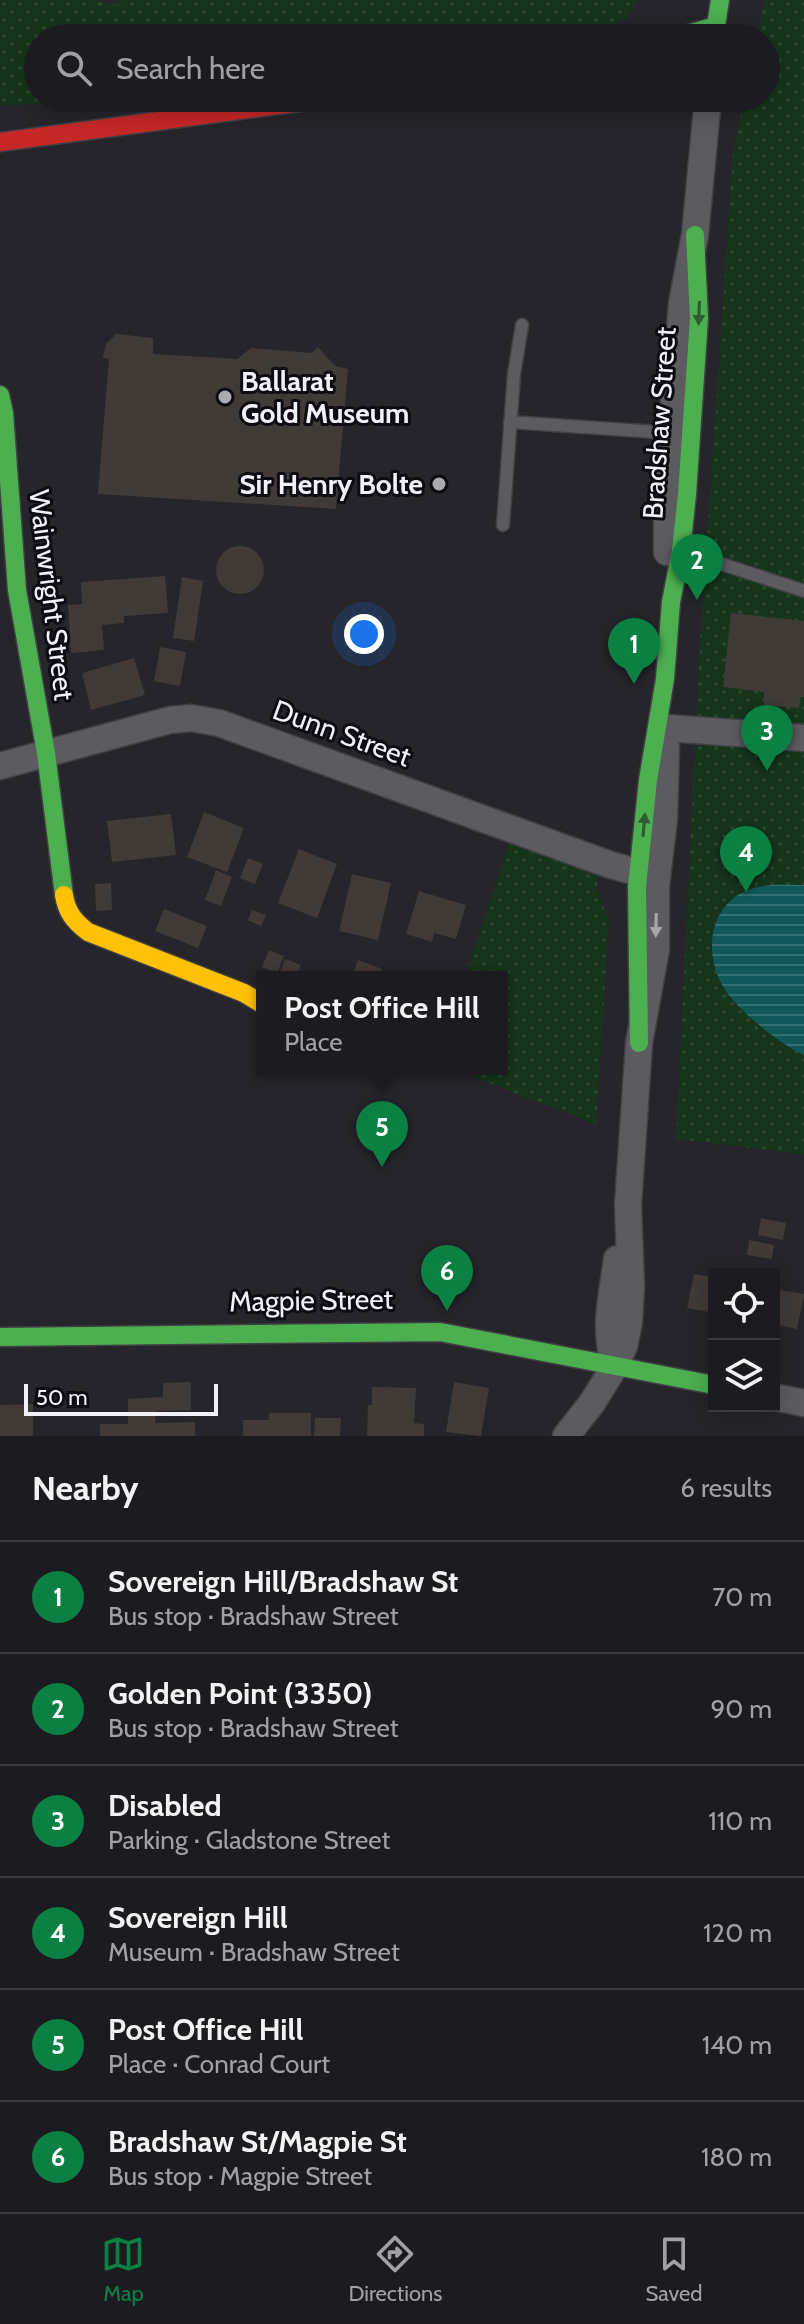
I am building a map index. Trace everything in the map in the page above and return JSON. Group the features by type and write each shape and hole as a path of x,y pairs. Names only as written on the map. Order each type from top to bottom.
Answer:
{"street":[{"path":"0,142 226,112"},
{"name":"Bradshaw Street","path":"669,616 681,551 682,303 695,235 707,112"},
{"name":"Wainwright Street","path":"0,395 4,413 9,592 46,753 64,897 74,921 100,938 256,1000"},
{"name":"Bradshaw Street","path":"615,1366 608,1341 608,1322 628,1205 639,1043 656,949 648,875 648,780 665,679 669,616 666,506 682,433"},
{"name":"Bradshaw Street","path":"648,875 664,819 665,679"},
{"name":"Dunn Street","path":"0,766 170,720 200,718 608,864 648,875"},
{"path":"667,728 804,738"},
{"name":"Magpie Street","path":"0,1337 416,1331 481,1338 708,1384"},
{"path":"566,1436 615,1366"},
{"path":"780,1398 804,1403"}],"lane":[{"path":"503,525 514,374 522,325"},
{"path":"510,422 682,433"},
{"path":"681,551 804,591"}],"green space":[{"path":"0,0 93,0 117,5 119,0 637,0 627,18 613,24 24,24 24,104 0,105"},
{"path":"765,0 804,0 804,1154 676,1139 700,645 733,152 742,112 780,112 780,24 760,24"},
{"path":"510,842 597,874 597,888 609,922 596,1124 469,1075 508,1075 508,971 467,971"}],"water":[{"path":"804,885 804,1055 760,1026 730,997 718,975 712,948 716,922 731,900 757,887"}],"building":[{"name":"Ballarat Gold Museum","path":"116,334 153,338 153,354 237,359 251,348 312,353 318,347 335,366 348,369 336,509 98,494 109,359 103,358 106,344"},
{"path":"240,546 249,547 257,553 263,561 263,579 257,587 249,593 240,594 231,593 223,587 217,579 216,570 217,561 223,553 231,547"},
{"path":"165,576 168,613 124,616 124,623 102,625 104,650 71,653 68,605 82,604 81,582"},
{"path":"182,577 203,581 194,641 173,638"},
{"path":"731,613 804,621 804,697 801,697 799,708 764,705 764,692 723,687"},
{"path":"160,647 186,652 180,686 154,681"},
{"path":"134,658 145,695 91,710 82,673"},
{"path":"204,812 244,828 227,872 187,857"},
{"path":"171,814 176,855 112,862 107,821"},
{"path":"299,849 337,864 317,918 278,903"},
{"path":"248,858 263,864 255,884 240,878"},
{"path":"216,870 232,877 221,906 205,900"},
{"path":"352,874 391,883 378,940 339,931"},
{"path":"111,883 112,910 96,911 95,884"},
{"path":"419,891 466,905 456,939 434,933 432,942 406,934"},
{"path":"164,909 207,926 198,948 155,931"},
{"path":"252,910 266,915 261,926 248,920"},
{"path":"269,950 284,956 278,971 262,967"},
{"path":"285,959 301,965 299,971 280,971"},
{"path":"358,960 382,969 381,971 354,971"},
{"path":"761,1218 786,1223 783,1240 758,1235"},
{"path":"749,1240 774,1245 772,1259 747,1255"},
{"path":"694,1274 708,1276 708,1312 687,1308"},
{"path":"780,1290 804,1294 797,1329 780,1325"},
{"path":"191,1382 191,1410 156,1411 155,1423 195,1422 195,1436 100,1436 100,1424 128,1424 128,1399 163,1397 163,1383"},
{"path":"454,1382 489,1388 481,1436 446,1432"},
{"path":"372,1387 416,1388 414,1423 424,1424 424,1436 367,1436"},
{"path":"33,1404 33,1436 0,1436 0,1405"},
{"path":"269,1413 311,1413 311,1436 243,1436 243,1420 269,1420"},
{"path":"315,1418 341,1418 340,1436 314,1436"}],"traffic: fast":[{"path":"716,24 720,0"},
{"path":"639,1043 637,887 648,780 665,679 671,602 681,551 687,494 699,318 695,235"},
{"path":"0,395 4,413 17,590 46,753 64,895"},
{"path":"0,1337 440,1332 708,1384"}],"traffic: slow":[{"path":"64,895 72,916 88,932 256,1000"}],"traffic: jam":[{"path":"0,142 226,112"}],"place":[{"name":"Ballarat Gold Museum","path":"225,397"},
{"name":"Sir Henry Bolte","path":"439,484"},
{"name":"Golden Point (3350)","path":"697,600"},
{"name":"Sovereign Hill/Bradshaw St","path":"634,684"},
{"name":"Disabled","path":"767,771"},
{"name":"Sovereign Hill","path":"746,892"},
{"name":"Post Office Hill","path":"382,1167"},
{"name":"Bradshaw St/Magpie St","path":"447,1311"}]}
